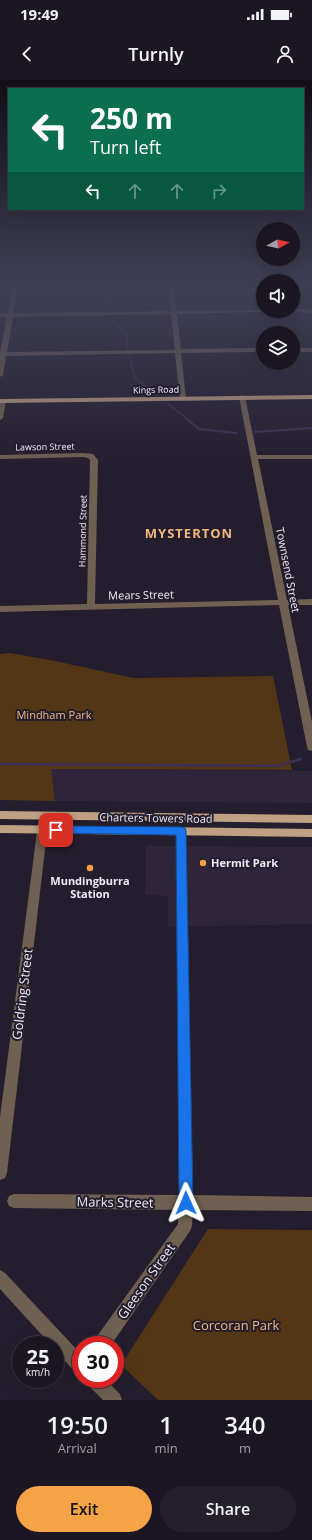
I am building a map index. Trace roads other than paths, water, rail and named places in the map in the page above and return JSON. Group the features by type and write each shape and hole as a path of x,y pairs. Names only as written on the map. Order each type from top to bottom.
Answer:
{"main road":[{"name":"Kings Road","path":"1,401 312,397"},
{"name":"Charters Towers Road","path":"0,815 312,819"},
{"name":"Charters Towers Road","path":"0,829 312,833"}],"street":[{"path":"177,348 183,398"},
{"path":"0,375 2,354 256,350"},
{"path":"300,350 312,350"},
{"name":"Townsend Street","path":"242,397 283,603 307,697 312,747"},
{"path":"0,418 1,401"},
{"name":"Lawson Street","path":"0,457 90,456"},
{"name":"Hammond Street","path":"90,456 94,460 91,607"},
{"path":"254,458 312,457"},
{"name":"Mears Street","path":"0,609 312,602"},
{"name":"Goldring Street","path":"0,1173 44,816"},
{"name":"Gleeson Street","path":"107,1336 185,1226 186,1203 181,831"},
{"name":"Marks Street","path":"14,1201 312,1204"},
{"path":"0,1278 72,1356"},
{"path":"103,1388 114,1400"}],"waterway":[{"path":"129,354 135,378 154,393"},
{"path":"168,404 190,421"},
{"path":"188,420 199,429 236,433"},
{"path":"255,432 312,428"},
{"path":"0,764 277,766 301,759"}],"place":[{"name":"Hermit Park","path":"203,863"},
{"name":"Mundingburra Station","path":"90,868"}],"district":[{"name":"MYSTERTON","path":"189,533"}],"park label":[{"name":"Mindham Park","path":"54,715"},
{"name":"Corcoran Park","path":"236,1325"}]}
